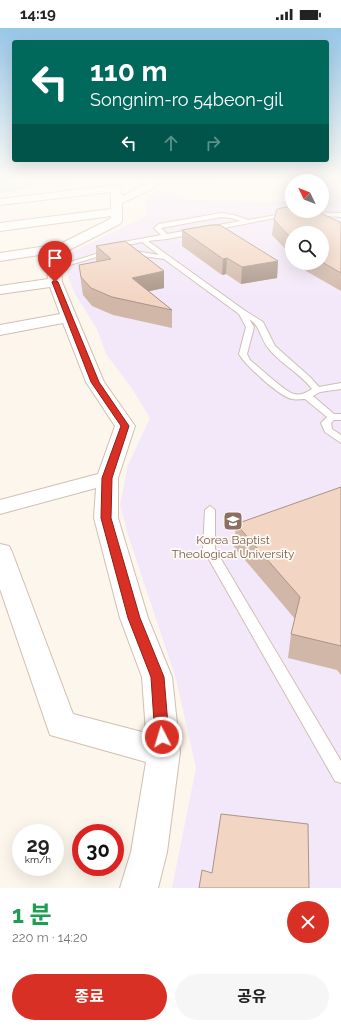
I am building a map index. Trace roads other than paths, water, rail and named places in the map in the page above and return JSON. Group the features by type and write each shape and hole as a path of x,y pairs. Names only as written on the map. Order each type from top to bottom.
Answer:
{"street":[{"path":"0,227 52,218"},
{"path":"0,257 64,247 116,221 116,218"},
{"path":"43,251 55,275 95,382 125,426 107,478 106,518 134,618 158,677 164,752 149,852 139,888"},
{"path":"0,290 55,275"},
{"path":"0,330 70,317"},
{"path":"0,507 107,478"},
{"path":"0,552 61,724 164,752"}],"lane":[{"path":"167,237 157,228 161,225 202,218"},
{"path":"238,218 248,222"},
{"path":"55,275 120,244 269,218"},
{"path":"143,240 241,312 257,321 263,328 267,342 278,354 312,383 317,390"},
{"path":"98,255 124,252 167,258"},
{"path":"241,312 250,327 243,354 247,361 284,392 293,396 307,396 317,390 341,386"},
{"path":"307,396 338,417 326,423 328,430 341,440"},
{"path":"210,510 209,549 341,776"}],"place":[{"name":"Korea Baptist Theological University","path":"233,521"}]}
